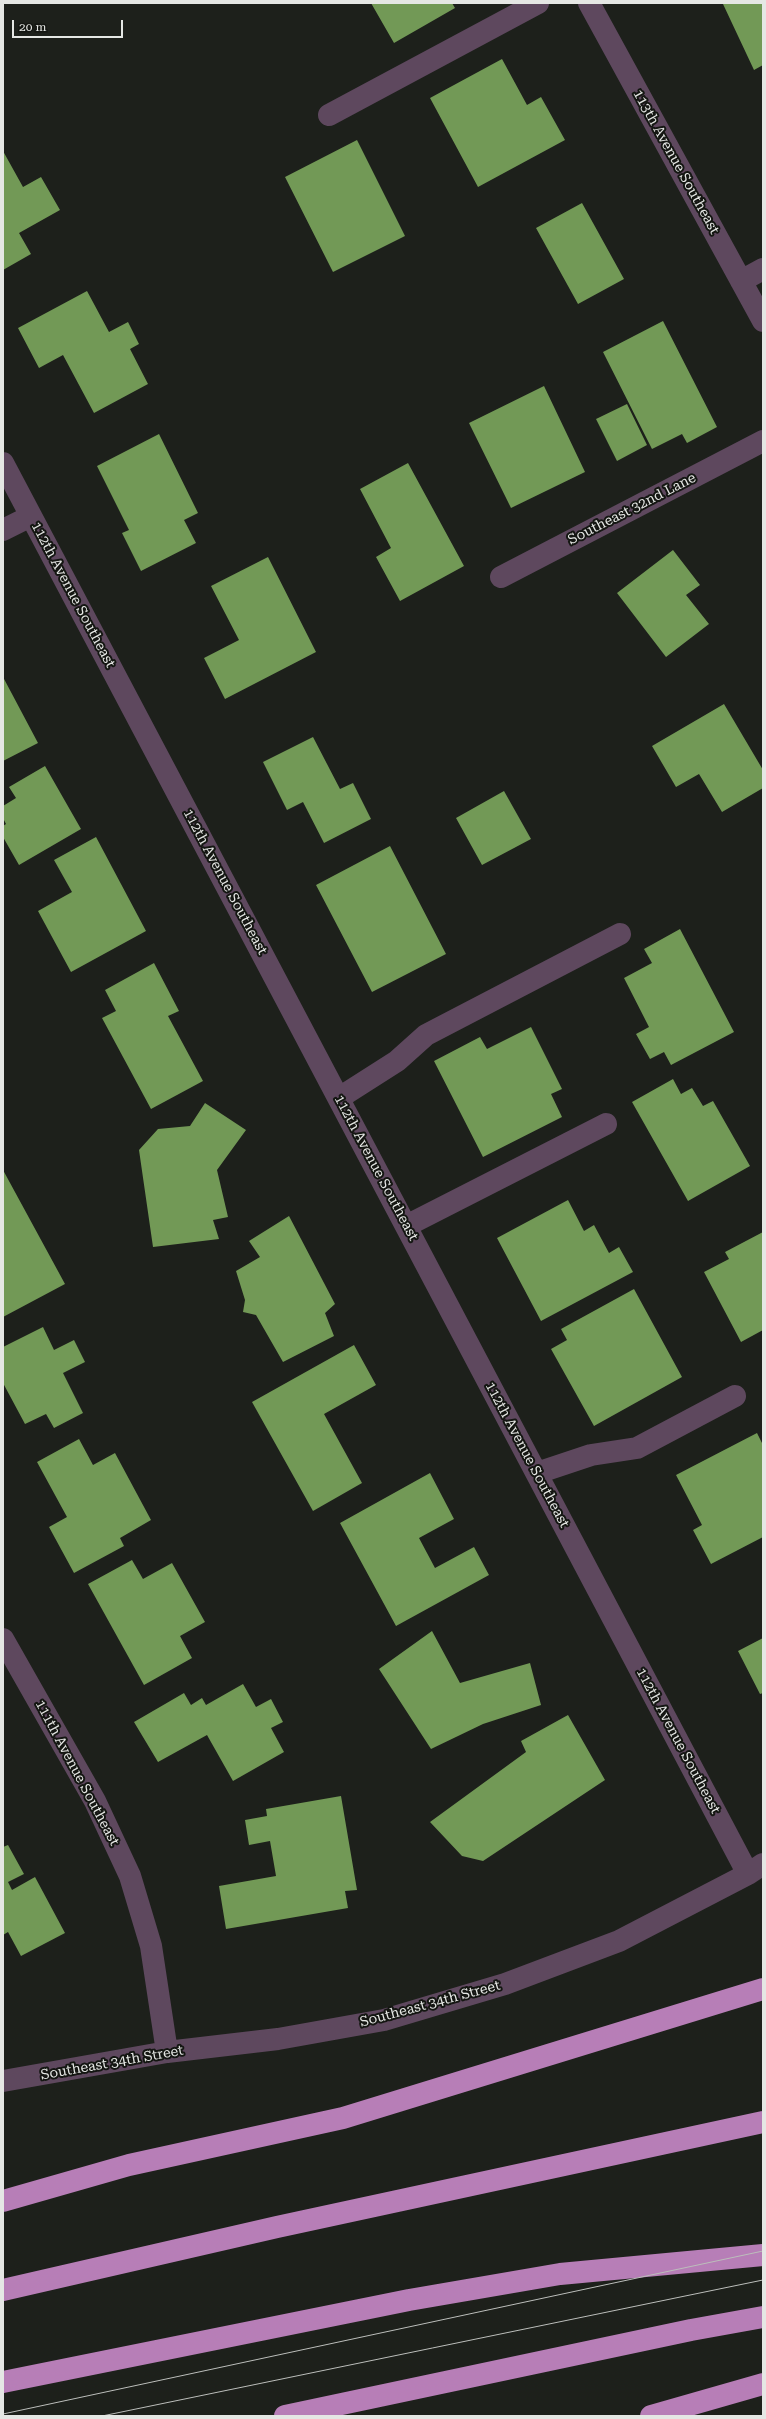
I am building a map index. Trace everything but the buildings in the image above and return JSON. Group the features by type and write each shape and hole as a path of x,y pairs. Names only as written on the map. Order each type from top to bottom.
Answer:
{"highway":[{"path":"3,2202 130,2165 343,2118 763,1989"},
{"path":"3,2290 269,2228 763,2122"},
{"path":"3,2382 402,2302 560,2274 763,2255"},
{"path":"285,2416 691,2330 763,2317"},
{"path":"651,2416 763,2384"}],"street":[{"path":"329,115 538,3"},
{"name":"113th Avenue Southeast","path":"589,3 763,321"},
{"path":"741,281 763,269"},
{"name":"Southeast 32nd Lane","path":"501,577 763,441"},
{"name":"112th Avenue Southeast","path":"3,463 537,1473 756,1869"},
{"path":"3,530 31,516"},
{"path":"339,1098 397,1061 426,1036 620,934"},
{"path":"406,1226 606,1124"},
{"path":"537,1473 590,1455 637,1448 734,1396"},
{"name":"111th Avenue Southeast","path":"3,1639 95,1801 130,1876 151,1946 167,2052"},
{"name":"Southeast 34th Street","path":"3,2081 167,2052 278,2039 384,2020 490,1989 619,1941 756,1869"}],"tram line":[{"path":"3,2414 763,2251"},
{"path":"102,2416 763,2280"}]}
